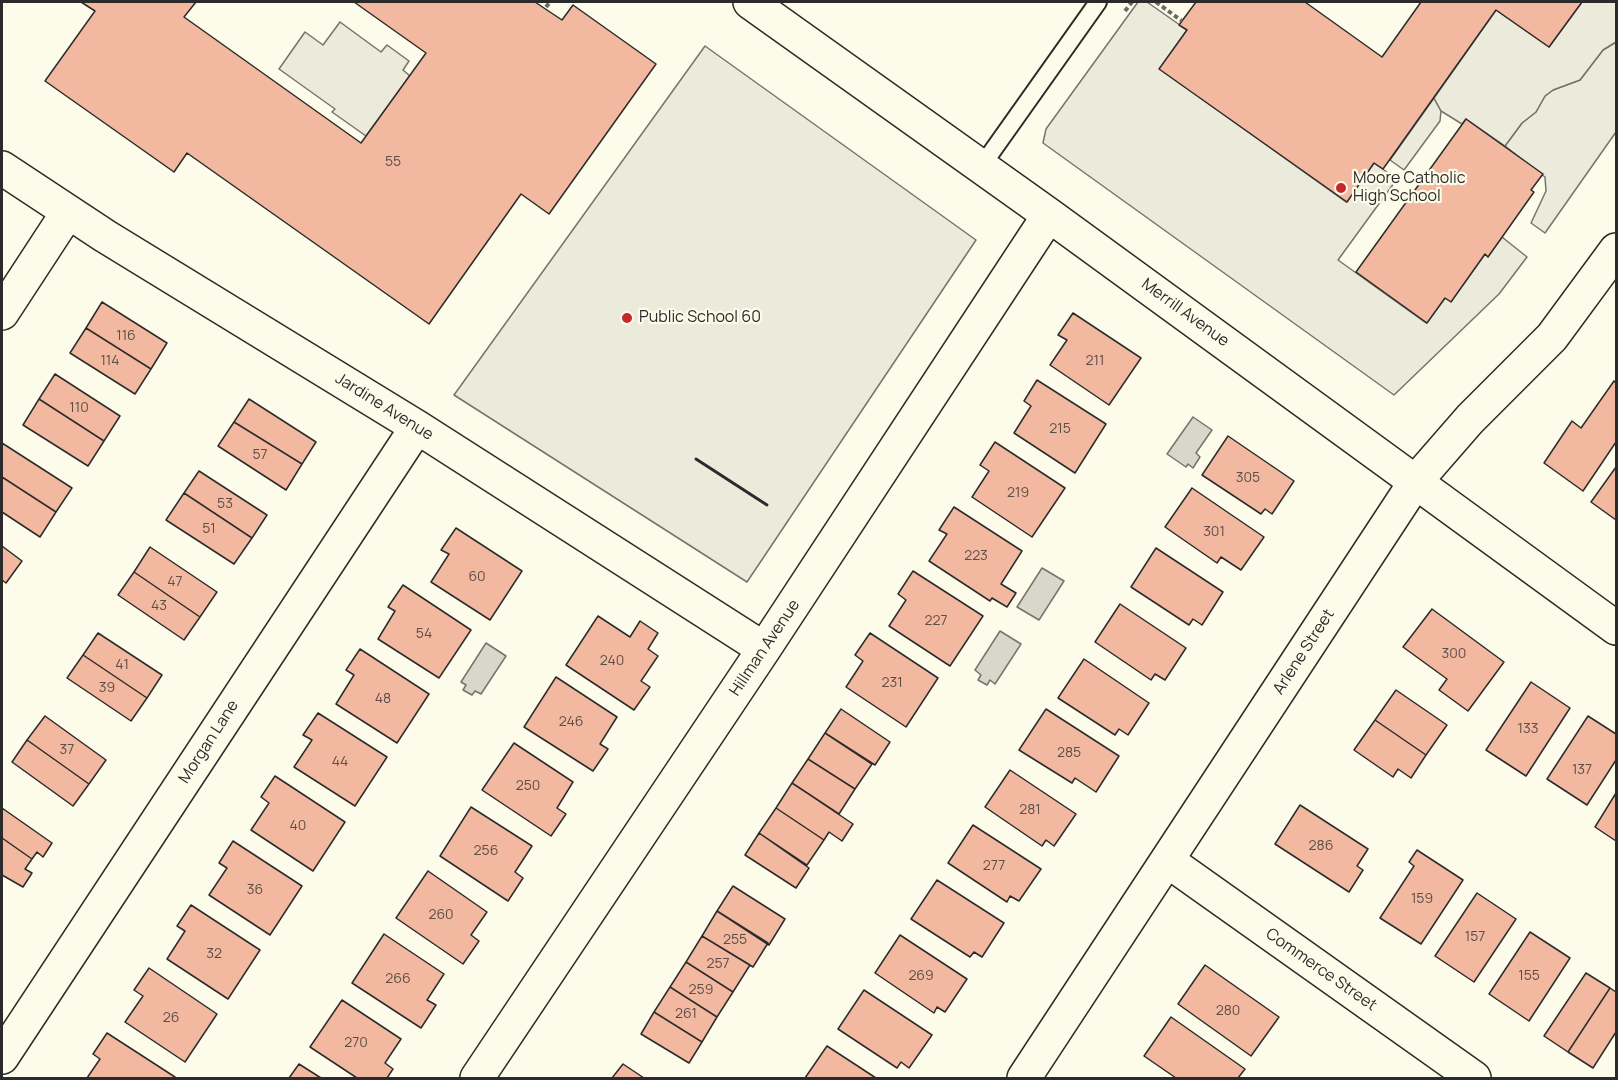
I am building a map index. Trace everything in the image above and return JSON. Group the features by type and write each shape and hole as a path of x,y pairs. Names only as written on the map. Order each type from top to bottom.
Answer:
{"street":[{"name":"Merrill Avenue","path":"750,2 1049,215 1617,628"},
{"name":"Jardine Avenue","path":"2,168 68,212 417,428 764,649"},
{"path":"2,313 68,212"},
{"name":"Hillman Avenue","path":"477,1078 764,649 1049,215"},
{"name":"Arlene Street","path":"1024,1078 1416,481 1470,419 1552,337 1617,250"},
{"name":"Morgan Lane","path":"2,1057 417,428"},
{"name":"Commerce Street","path":"1168,861 1474,1078"}],"lane":[{"path":"981,167 1098,2"}],"path":[{"path":"546,7 550,2"},
{"path":"1156,2 1182,21"}],"shaded area":[{"path":"1138,2 1147,2 1187,30 1160,69 1346,202 1374,163 1397,179 1338,260 1426,323 1445,298 1451,301 1485,254 1488,256 1502,237 1527,257 1499,294 1394,395 1043,143 1046,129"},
{"path":"1582,2 1616,2 1616,42 1603,50 1580,80 1553,90 1545,96 1536,112 1522,123 1505,146 1466,119 1462,124 1441,111 1434,98 1496,10 1549,47"},
{"path":"340,22 381,52 387,45 409,61 403,70 410,76 366,136 332,112 335,109 279,69 305,32 323,45"},
{"path":"1616,42 1616,132 1545,233 1531,223 1546,191 1545,177 1505,146 1522,123 1536,112 1545,96 1553,90 1580,80 1603,50"},
{"path":"705,46 976,240 747,582 454,395"},
{"path":"1434,98 1441,111 1440,121 1404,170 1390,160"},
{"path":"1193,417 1212,430 1196,453 1200,457 1193,468 1188,464 1186,467 1167,454"},
{"path":"1042,568 1064,581 1039,620 1017,607"},
{"path":"1000,631 1021,644 995,684 990,680 987,685 978,680 981,675 975,670"},
{"path":"486,643 506,656 481,694 475,691 472,695 463,690 466,685 461,682"}],"building":[{"path":"81,2 196,2 184,17 361,143 426,53 354,2 535,2 562,20 573,5 656,64 549,214 521,194 429,324 187,153 174,172 45,81 95,11"},
{"path":"1196,2 1305,2 1382,57 1421,2 1582,2 1549,47 1496,10 1383,169 1374,163 1347,202 1159,69 1187,30 1179,25"},
{"path":"1466,119 1543,174 1531,190 1534,192 1488,257 1485,254 1451,302 1445,298 1427,323 1356,272"},
{"path":"102,302 167,343 151,369 86,328"},
{"path":"1073,313 1141,358 1109,405 1050,365 1067,340 1058,335"},
{"path":"86,328 151,369 135,394 70,353"},
{"path":"55,374 120,416 104,441 39,399"},
{"path":"1037,380 1106,424 1075,473 1014,433 1031,406 1024,401"},
{"path":"1614,381 1616,383 1616,442 1583,491 1544,463 1572,421 1581,428"},
{"path":"39,399 104,441 88,466 23,425"},
{"path":"249,399 316,442 302,464 234,422"},
{"path":"234,422 302,464 286,490 218,446"},
{"path":"1228,436 1294,481 1272,514 1265,509 1261,514 1202,475"},
{"path":"995,442 1065,488 1032,537 972,497 989,471 980,465"},
{"path":"2,443 72,488 56,512 2,477"},
{"path":"1616,467 1616,520 1591,502"},
{"path":"199,471 267,515 252,538 184,493"},
{"path":"2,477 56,512 40,537 2,512"},
{"path":"1192,488 1264,537 1241,570 1221,557 1217,563 1165,527"},
{"path":"184,493 252,538 234,564 166,520"},
{"path":"954,507 1022,551 1001,584 1016,593 1007,607 992,598 990,601 929,561 947,534 939,530"},
{"path":"456,528 522,571 490,620 431,582 449,554 441,550"},
{"path":"2,546 22,561 6,583 2,580"},
{"path":"150,547 217,592 200,617 134,572"},
{"path":"1156,548 1223,592 1202,625 1193,619 1189,625 1131,587"},
{"path":"913,571 983,616 950,666 889,626 906,600 898,594"},
{"path":"134,572 200,617 184,640 118,595"},
{"path":"403,585 471,630 439,678 378,639 395,611 388,607"},
{"path":"1120,604 1186,648 1165,680 1155,674 1151,680 1095,642"},
{"path":"1432,609 1504,662 1468,711 1439,690 1447,679 1403,647"},
{"path":"598,616 630,637 640,621 658,633 648,649 658,656 641,681 650,687 634,710 566,665"},
{"path":"98,633 162,675 147,698 83,655"},
{"path":"870,633 938,678 906,727 846,687 863,661 855,655"},
{"path":"360,649 429,694 397,743 336,704 354,675 346,670"},
{"path":"83,655 147,698 131,721 67,678"},
{"path":"1084,659 1149,703 1128,735 1119,729 1115,735 1058,698"},
{"path":"556,677 617,717 600,744 608,749 593,771 524,727"},
{"path":"1531,682 1570,708 1526,776 1486,750"},
{"path":"1396,690 1447,725 1426,755 1375,720"},
{"path":"841,709 890,742 875,765 825,733"},
{"path":"1046,709 1119,756 1096,792 1075,778 1072,783 1019,750"},
{"path":"318,713 387,757 355,806 294,767 312,740 303,735"},
{"path":"45,716 106,760 89,784 27,740"},
{"path":"1588,716 1616,734 1616,760 1587,805 1547,779"},
{"path":"1375,720 1426,755 1411,778 1398,769 1393,777 1354,750"},
{"path":"825,733 872,764 855,789 808,759"},
{"path":"27,740 89,784 73,806 12,762"},
{"path":"514,743 573,782 557,808 566,814 551,836 482,790"},
{"path":"808,759 855,789 839,814 792,783"},
{"path":"1010,770 1076,814 1054,846 1046,840 1042,846 985,807"},
{"path":"275,776 345,822 313,871 251,830 269,803 261,797"},
{"path":"792,783 853,824 842,841 829,832 824,840 776,808"},
{"path":"1616,793 1616,841 1595,827"},
{"path":"1300,805 1368,849 1357,866 1363,870 1349,892 1275,844"},
{"path":"471,807 532,846 515,872 523,878 508,901 440,856"},
{"path":"2,808 52,843 43,857 37,852 32,859 2,838"},
{"path":"776,808 824,840 807,865 759,833"},
{"path":"973,825 1041,869 1019,901 1010,896 1007,902 948,863"},
{"path":"759,833 809,868 796,888 745,855"},
{"path":"2,838 32,859 25,869 32,873 23,887 2,875"},
{"path":"233,841 302,886 270,935 209,895 227,868 219,863"},
{"path":"1417,850 1463,880 1421,944 1380,918 1414,866 1409,862"},
{"path":"428,871 487,912 471,935 479,941 463,964 396,918"},
{"path":"937,880 1004,923 982,957 974,952 970,957 911,919"},
{"path":"733,886 785,919 769,945 717,911"},
{"path":"1477,893 1516,919 1474,982 1435,956"},
{"path":"191,905 260,950 228,999 167,959 185,931 177,926"},
{"path":"717,911 768,943 753,967 702,936"},
{"path":"1530,932 1570,958 1529,1021 1489,994"},
{"path":"384,934 444,974 427,1000 436,1005 421,1028 352,983"},
{"path":"900,935 967,979 945,1012 937,1007 934,1013 875,973"},
{"path":"702,936 750,965 733,992 686,962"},
{"path":"686,962 733,992 717,1017 670,987"},
{"path":"1205,965 1279,1017 1251,1056 1178,1004"},
{"path":"149,968 217,1014 185,1062 125,1022 143,996 134,990"},
{"path":"1586,973 1610,988 1568,1052 1544,1036"},
{"path":"670,987 717,1017 702,1042 654,1012"},
{"path":"1610,988 1616,992 1616,1032 1593,1068 1568,1052"},
{"path":"864,990 932,1035 909,1068 901,1062 897,1068 838,1029"},
{"path":"342,1000 401,1039 385,1063 393,1069 387,1078 357,1078 310,1047"},
{"path":"654,1012 702,1042 689,1063 641,1034"},
{"path":"1171,1017 1245,1069 1238,1078 1176,1078 1144,1056"},
{"path":"107,1033 175,1077 87,1078 100,1059 93,1054"},
{"path":"827,1046 876,1078 805,1078"},
{"path":"299,1064 321,1078 289,1078"},
{"path":"623,1064 644,1078 612,1078"}],"wall":[{"path":"696,459 767,505"}],"place":[{"name":"Moore Catholic High School","path":"1341,188"},
{"name":"Public School 60","path":"627,318"}]}
